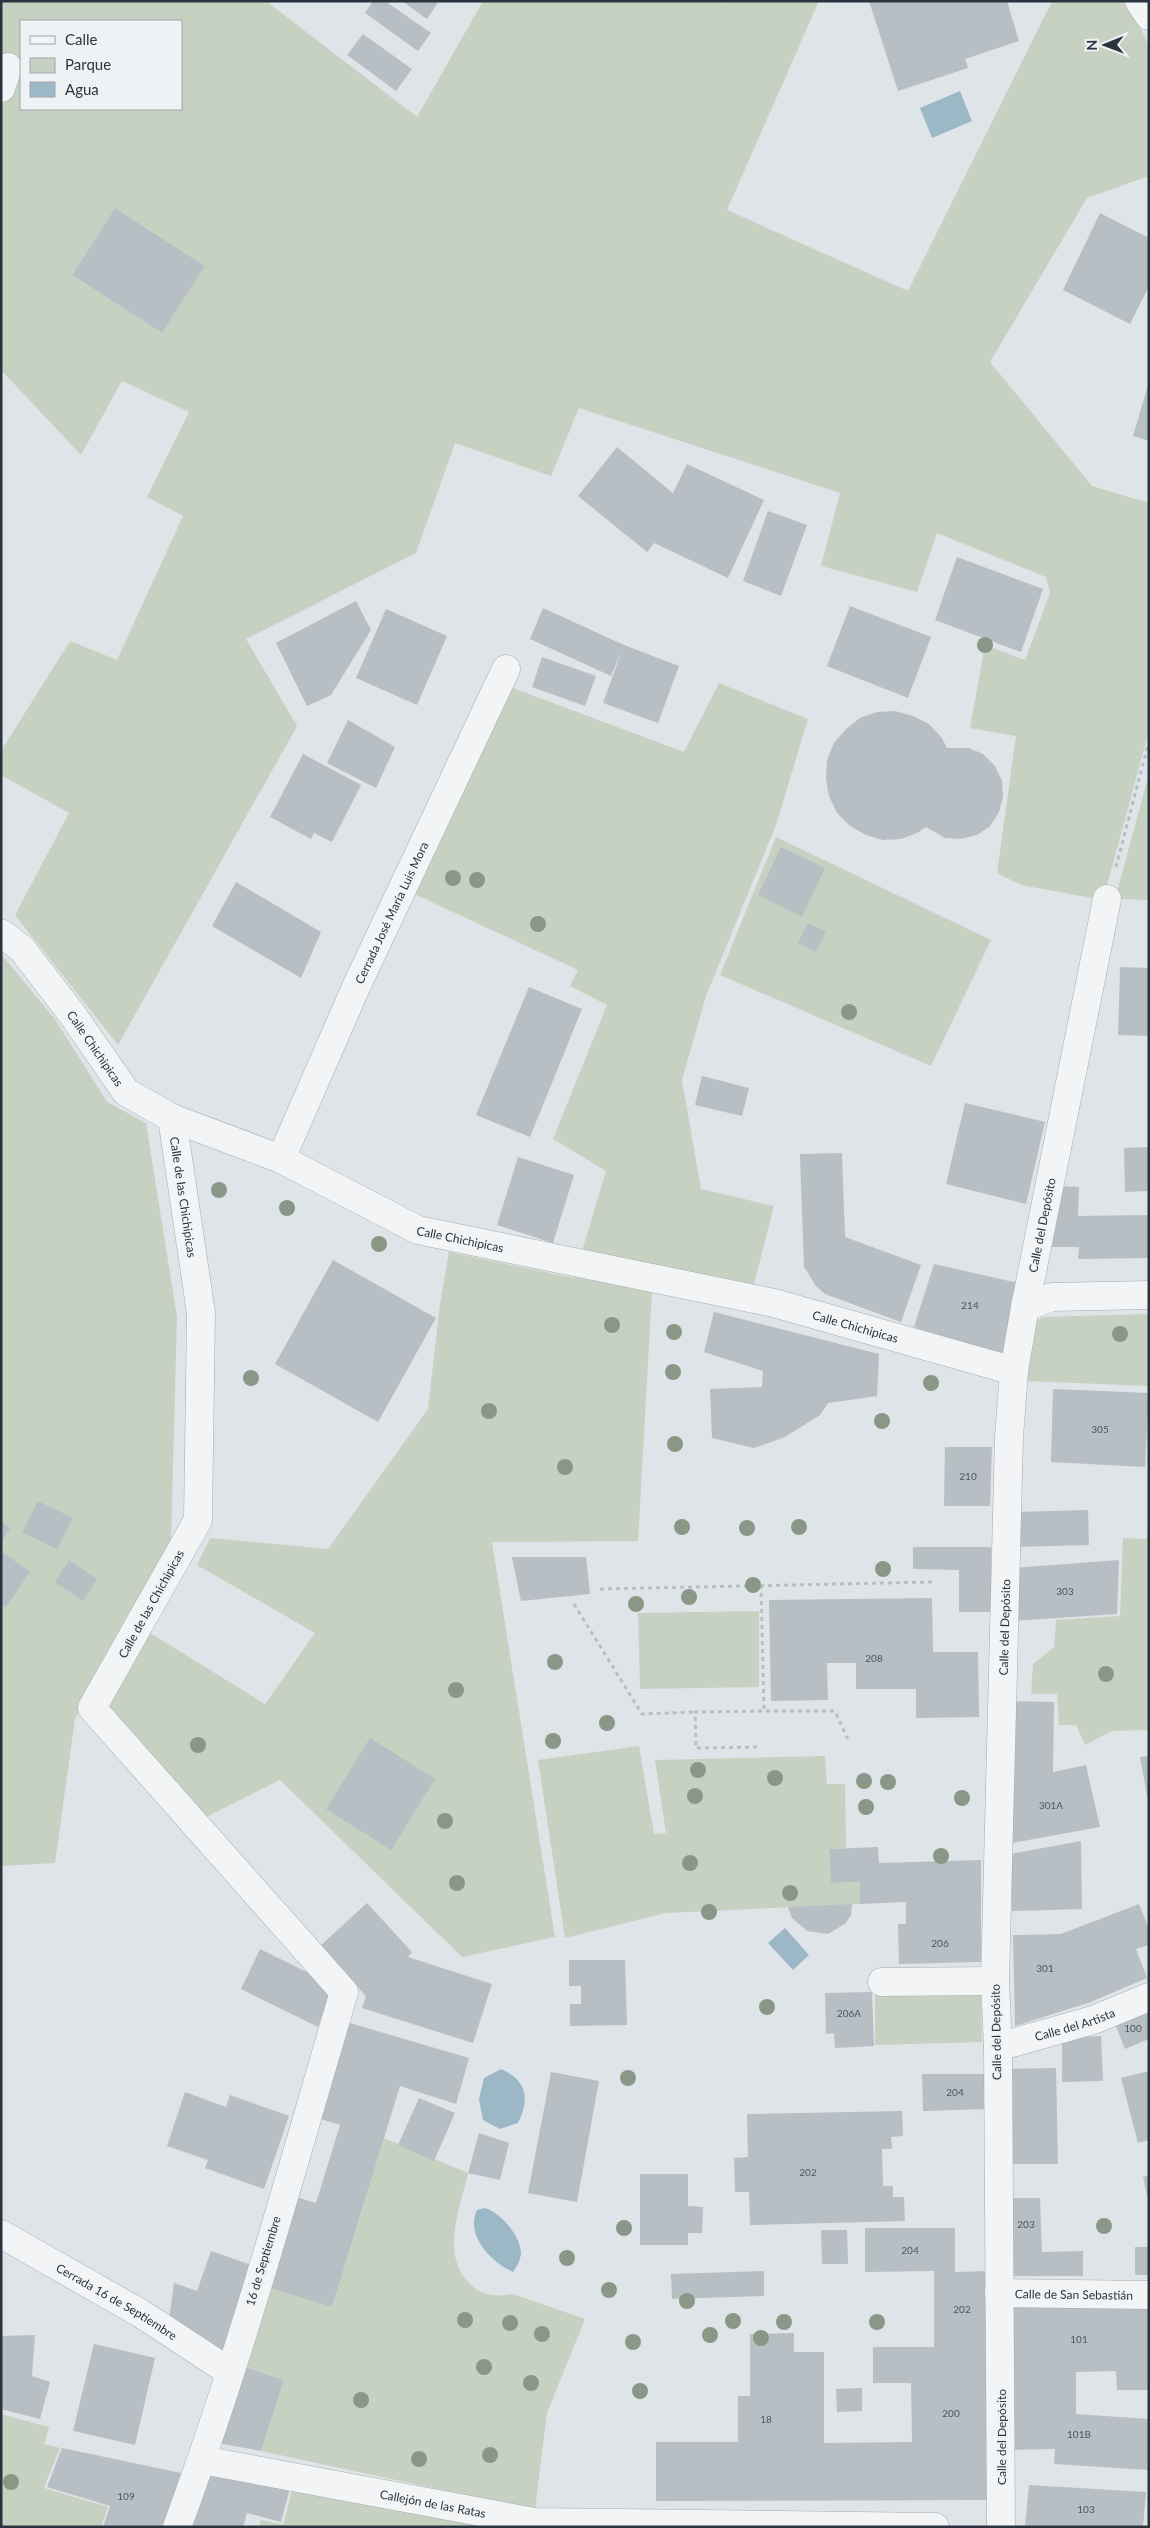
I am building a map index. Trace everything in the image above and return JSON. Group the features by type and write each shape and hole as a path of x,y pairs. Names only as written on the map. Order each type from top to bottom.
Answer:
{"street":[{"path":"1139,1 1149,16"},
{"name":"Cerrada José María Luis Mora","path":"281,1160 356,987 506,669"},
{"name":"Calle del Depósito","path":"1001,2527 998,2047 995,1981 1005,1531 1014,1372 1025,1308 1107,899"},
{"name":"Calle Chichipicas","path":"1,933 22,949 72,1014 126,1092 172,1118 281,1160 418,1230 774,1304 1014,1372"},
{"name":"Calle de las Chichipicas","path":"172,1118 201,1313 198,1520 92,1708 344,1992"},
{"path":"1025,1308 1052,1297 1149,1295"},
{"path":"882,1982 995,1981"},
{"name":"16 de Septiembre","path":"177,2527 202,2460 230,2372 344,1992"},
{"name":"Calle del Artista","path":"998,2047 1093,2020 1149,1997"},
{"name":"Cerrada 16 de Septiembre","path":"1,2234 140,2313 230,2372"},
{"name":"Calle de San Sebastián","path":"999,2293 1149,2295"},
{"name":"Callejón de las Ratas","path":"202,2460 534,2522 935,2527"}],"path":[{"path":"1107,899 1149,742"},
{"path":"600,1589 761,1584 933,1582"},
{"path":"761,1584 764,1711"},
{"path":"574,1604 642,1714 835,1711 849,1742"},
{"path":"695,1712 696,1748 757,1747"}],"green space":[{"path":"1,1 266,1 417,117 483,1 718,1 725,3 726,1 819,1 727,210 908,291 1052,1 1123,1 1140,26 1149,47 1149,176 1087,198 990,362 1092,486 1149,503 1149,731 1103,900 1021,885 997,873 1016,736 970,728 985,645 1025,660 1050,593 1046,577 937,533 917,592 821,566 840,493 579,408 551,476 455,443 416,553 246,639 297,726 118,1045 15,915 69,813 1,775 1,751 70,641 117,660 183,516 147,497 189,412 122,381 81,455 1,370","holes":["115,208 205,266 162,333 72,275"]},
{"path":"719,683 808,719 776,825 706,996 682,1080 701,1189 774,1206 754,1284 653,1272 638,1541 492,1542 555,1937 462,1957 280,1780 200,1820 103,1712 147,1631 265,1704 315,1633 197,1565 210,1538 328,1549 428,1409 440,1304 449,1252 574,1278 606,1171 553,1139 607,1005 570,986 578,970 410,892 510,687 684,752"},
{"path":"1149,774 1149,900 1115,899"},
{"path":"776,837 991,940 931,1066 720,975"},
{"path":"1,954 55,1019 107,1102 146,1123 177,1317 171,1539 75,1719 55,1863 1,1866"},
{"path":"1149,1314 1149,1386 1025,1381 1029,1330 1042,1317"},
{"path":"1149,1492 1149,1735 1148,1730 1112,1731 1085,1745 1076,1725 1059,1725 1057,1694 1031,1694 1033,1664 1054,1647 1056,1620 1120,1616 1123,1538 1147,1539"},
{"path":"759,1611 759,1687 640,1689 638,1613"},
{"path":"639,1746 654,1834 666,1833 655,1760 825,1756 827,1784 845,1784 846,1848 829,1849 831,1883 860,1882 860,1904 666,1913 565,1938 538,1760"},
{"path":"981,1992 982,2042 875,2045 875,1993"},
{"path":"384,2138 468,2173 457,2216 454,2246 461,2272 470,2284 484,2293 495,2295 513,2294 585,2319 547,2413 535,2510 261,2451 284,2380 244,2367 262,2286 332,2307"},
{"path":"1,2414 49,2427 44,2444 60,2448 44,2488 108,2507 101,2527 1,2527"},
{"path":"297,2471 518,2527 259,2527 261,2520 283,2525"}],"water":[{"path":"960,91 972,121 932,138 920,108"},
{"path":"785,1928 809,1955 793,1970 768,1943"},
{"path":"501,2069 510,2073 521,2085 525,2098 518,2123 500,2129 483,2120 479,2099 484,2078"},
{"path":"485,2208 503,2220 518,2240 521,2254 513,2272 496,2262 482,2247 477,2238 474,2229 474,2219 477,2210"}],"building":[{"path":"373,1 385,1 431,33 418,51 365,13"},
{"path":"402,1 439,1 427,19"},
{"path":"869,1 1007,1 1019,41 965,59 968,68 898,91"},
{"path":"363,34 412,69 396,91 347,55"},
{"path":"115,208 205,266 162,333 72,275"},
{"path":"1100,213 1149,238 1149,286 1130,324 1063,290"},
{"path":"1149,385 1149,441 1133,436"},
{"path":"617,447 673,493 687,464 764,500 728,578 654,543 647,552 578,496"},
{"path":"768,511 807,525 781,596 743,581"},
{"path":"957,557 1043,589 1021,652 935,620"},
{"path":"356,601 371,630 331,695 307,706 276,643"},
{"path":"850,606 931,637 908,698 827,666"},
{"path":"543,608 624,645 679,666 658,723 603,703 622,650 611,676 530,639"},
{"path":"386,609 447,636 417,705 356,678"},
{"path":"542,657 596,676 585,706 532,687"},
{"path":"895,711 913,716 929,724 942,738 947,748 969,748 983,754 995,766 1002,781 1003,797 999,812 990,826 977,835 961,839 945,838 926,827 901,839 883,840 866,835 850,826 837,813 829,796 826,779 827,760 834,743 846,729 860,718 877,712"},
{"path":"348,720 395,747 376,788 327,763"},
{"path":"303,754 361,785 332,842 314,833 311,839 270,817"},
{"path":"781,847 825,868 802,917 758,895"},
{"path":"236,882 321,932 301,978 212,926"},
{"path":"808,923 826,932 816,952 798,943"},
{"path":"1120,967 1149,968 1149,1036 1118,1035"},
{"path":"529,987 582,1009 530,1137 476,1115"},
{"path":"702,1076 749,1088 742,1116 695,1105"},
{"path":"965,1103 1045,1122 1026,1204 946,1184"},
{"path":"1149,1147 1149,1191 1125,1192 1124,1148"},
{"path":"842,1153 845,1237 921,1265 901,1322 825,1294 816,1286 804,1267 800,1154"},
{"path":"518,1157 574,1175 553,1243 497,1225"},
{"path":"1056,1186 1079,1187 1078,1216 1149,1215 1149,1258 1078,1259 1079,1247 1048,1247"},
{"path":"333,1260 436,1318 378,1422 275,1364"},
{"path":"934,1264 1022,1284 1011,1354 972,1347 914,1327"},
{"path":"714,1312 879,1354 877,1396 828,1403 820,1415 785,1437 754,1448 712,1438 710,1389 762,1387 763,1371 704,1352"},
{"path":"1053,1389 1149,1393 1145,1467 1051,1462"},
{"path":"945,1447 992,1447 990,1506 944,1506"},
{"path":"38,1501 73,1518 57,1549 22,1532"},
{"path":"1088,1510 1089,1545 1015,1547 1016,1512"},
{"path":"1,1522 10,1528 1,1542"},
{"path":"913,1547 991,1547 991,1612 959,1612 959,1570 913,1569"},
{"path":"1,1551 30,1572 6,1607 1,1604"},
{"path":"512,1557 586,1557 590,1594 521,1601"},
{"path":"69,1560 97,1579 83,1601 55,1582"},
{"path":"1119,1560 1117,1614 1012,1621 1013,1568"},
{"path":"932,1598 933,1652 978,1652 979,1717 916,1718 916,1689 856,1689 856,1663 827,1663 828,1700 771,1701 769,1600"},
{"path":"1010,1701 1054,1702 1053,1772 1086,1765 1100,1827 1007,1844"},
{"path":"370,1738 435,1779 391,1850 326,1809"},
{"path":"1149,1756 1149,1801 1148,1801 1140,1757"},
{"path":"1081,1841 1082,1909 1012,1911 1010,1854"},
{"path":"878,1847 879,1863 981,1860 981,1962 899,1964 898,1924 906,1924 906,1902 860,1904 860,1882 831,1883 829,1849"},
{"path":"367,1903 412,1952 408,1957 492,1984 473,2043 362,2008 366,1996 320,1946"},
{"path":"852,1904 851,1915 846,1923 828,1934 807,1931 792,1918 788,1907"},
{"path":"1139,1904 1149,1929 1149,1945 1136,1949 1147,1978 1091,2002 1015,2026 1013,1935 1061,1934"},
{"path":"260,1949 333,1985 318,2027 241,1989"},
{"path":"569,1960 625,1960 627,2025 570,2026 570,2004 581,2004 581,1986 569,1986"},
{"path":"872,1992 874,2046 835,2048 834,2033 826,2034 825,1993"},
{"path":"1149,2001 1149,2039 1125,2049 1112,2016"},
{"path":"350,2023 469,2058 456,2104 400,2086 332,2307 262,2286 290,2195 316,2203 340,2125 321,2119"},
{"path":"1101,2036 1103,2081 1062,2082 1062,2038"},
{"path":"1056,2068 1058,2164 1011,2164 1009,2069"},
{"path":"1149,2071 1149,2140 1138,2143 1121,2078"},
{"path":"551,2072 599,2081 577,2202 528,2193"},
{"path":"922,2074 986,2074 987,2109 923,2111"},
{"path":"185,2092 226,2107 230,2095 289,2116 264,2189 205,2168 208,2160 167,2146"},
{"path":"419,2098 455,2113 434,2161 398,2145"},
{"path":"902,2111 903,2136 891,2137 892,2149 882,2149 883,2186 893,2186 893,2197 904,2197 905,2221 750,2225 749,2192 735,2192 734,2158 748,2157 747,2114"},
{"path":"479,2133 509,2143 500,2180 468,2173"},
{"path":"640,2174 688,2174 688,2206 703,2207 702,2233 688,2233 688,2245 640,2245"},
{"path":"1149,2175 1149,2199 1148,2199 1143,2177"},
{"path":"1011,2198 1040,2198 1042,2252 1083,2251 1083,2276 1014,2276"},
{"path":"865,2228 955,2228 955,2272 990,2271 991,2500 656,2501 656,2442 738,2442 738,2396 750,2396 750,2334 794,2333 794,2352 824,2352 824,2443 912,2442 911,2383 873,2383 873,2347 934,2347 934,2271 865,2272"},
{"path":"821,2230 847,2230 848,2264 822,2264"},
{"path":"1135,2247 1149,2247 1149,2275 1135,2275"},
{"path":"211,2251 254,2266 223,2358 169,2320 174,2283 197,2291"},
{"path":"764,2271 764,2296 672,2299 671,2274"},
{"path":"1008,2305 1149,2306 1149,2390 1117,2390 1116,2371 1076,2372 1076,2414 1149,2419 1149,2470 1054,2464 1055,2449 1010,2450"},
{"path":"35,2335 32,2376 50,2382 40,2419 1,2409 1,2336"},
{"path":"94,2344 155,2358 135,2445 73,2431"},
{"path":"244,2367 284,2380 261,2451 218,2443"},
{"path":"862,2388 862,2411 837,2412 836,2389"},
{"path":"62,2448 181,2473 163,2527 103,2527 110,2506 47,2487"},
{"path":"206,2453 295,2470 281,2522 247,2513 243,2527 181,2527"},
{"path":"1029,2485 1146,2492 1143,2527 1025,2527"}]}
